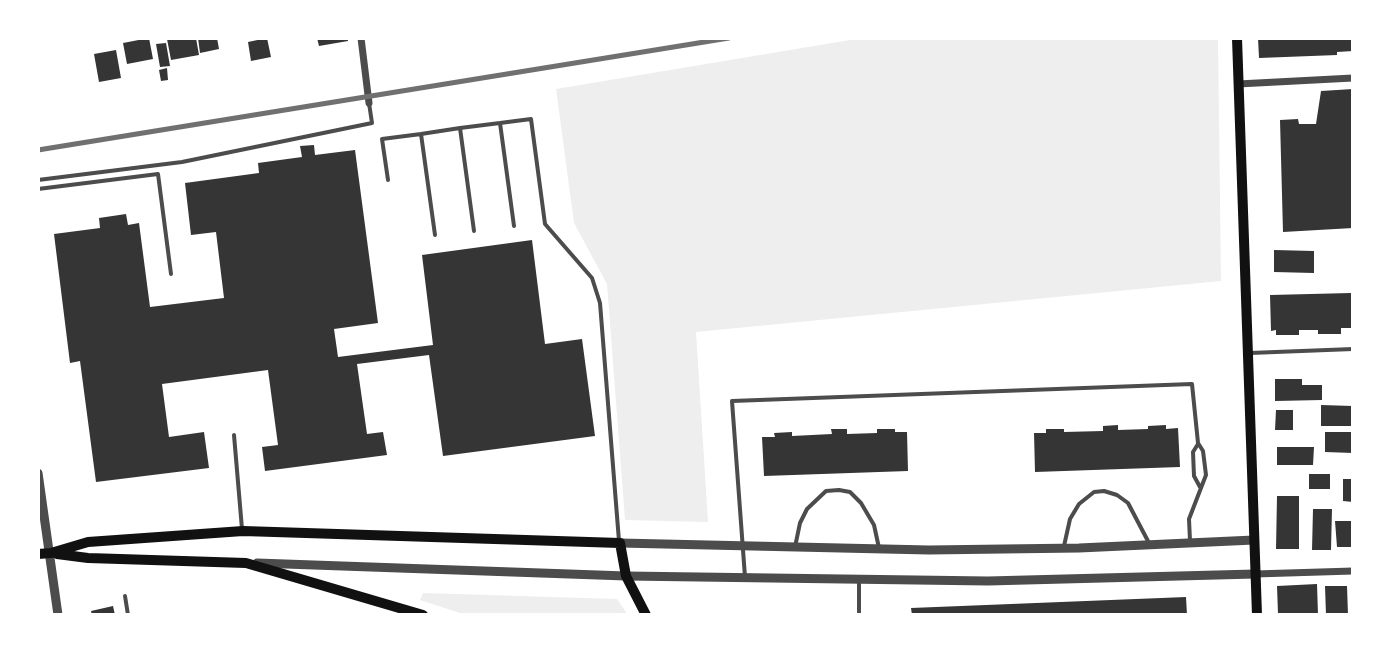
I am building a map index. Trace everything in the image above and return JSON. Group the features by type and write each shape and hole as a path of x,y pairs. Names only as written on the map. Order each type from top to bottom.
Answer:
{"main road":[{"path":"1237,38 1257,615"},
{"path":"51,553 88,542 243,531 620,543 626,576 646,615"},
{"path":"38,554 246,563 423,615"}],"street":[{"path":"361,38 369,103"},
{"path":"1238,84 1353,78"},
{"path":"38,473 58,615"},
{"path":"620,543 880,550 1063,548 1254,540"},
{"path":"246,563 626,576 859,580 1003,581 1353,571"}],"lane":[{"path":"38,180 182,162 372,123 369,103"},
{"path":"388,180 382,139 531,119 545,224 592,278 600,303 620,543"},
{"path":"500,123 514,226"},
{"path":"460,128 474,231"},
{"path":"421,134 435,235"},
{"path":"38,189 158,174 171,274"},
{"path":"1247,353 1353,349"},
{"path":"745,578 732,401 1192,384 1198,443 1203,451 1206,475 1189,519 1190,543"},
{"path":"234,435 243,531"},
{"path":"1198,443 1193,452 1194,476 1200,487"},
{"path":"795,548 800,523 807,509 826,491 839,490 850,492 861,503 874,525 880,550"},
{"path":"1063,548 1070,519 1079,504 1094,492 1104,491 1128,503 1150,545"},
{"path":"859,580 859,615"},
{"path":"125,596 128,615"}],"shaded area":[{"path":"862,38 1218,38 1221,281 696,332 708,522 625,520 607,284 574,223 556,89"},
{"path":"423,593 617,599 628,615 466,615 420,600"}],"building":[{"path":"149,38 153,59 127,64 123,43"},
{"path":"196,38 199,55 171,60 167,39"},
{"path":"198,38 217,38 219,49 200,53"},
{"path":"267,38 271,57 251,61 248,42"},
{"path":"317,38 348,38 348,41 319,46"},
{"path":"1258,38 1353,38 1353,51 1337,52 1337,55 1259,58"},
{"path":"166,43 170,66 160,67 156,44"},
{"path":"116,50 121,78 99,82 94,54"},
{"path":"167,68 168,80 161,81 159,70"},
{"path":"1353,89 1353,228 1283,232 1280,120 1298,119 1299,124 1316,124 1321,91"},
{"path":"314,145 315,155 355,150 378,323 334,329 338,357 433,345 422,255 532,240 545,344 582,339 595,436 443,456 429,355 357,364 367,434 383,432 387,455 265,471 262,447 278,445 268,370 162,384 169,437 204,432 209,468 96,482 80,361 70,363 54,234 100,228 99,218 126,214 128,225 139,223 150,307 224,298 216,232 191,235 185,183 259,173 258,163 302,157 300,146"},
{"path":"1274,250 1314,251 1314,273 1274,272"},
{"path":"1351,293 1351,328 1341,328 1341,334 1299,330 1299,335 1276,335 1276,330 1271,331 1270,295"},
{"path":"1275,379 1302,379 1302,385 1322,385 1322,400 1275,401"},
{"path":"1321,405 1353,406 1353,426 1321,426"},
{"path":"1276,410 1293,410 1293,430 1275,430"},
{"path":"1118,425 1118,430 1166,425 1166,429 1178,428 1180,467 1035,472 1034,433 1046,433 1046,429 1103,431 1103,426"},
{"path":"831,429 847,429 847,434 877,433 877,429 907,432 908,471 764,476 762,437 792,432 792,436 832,434"},
{"path":"1325,432 1353,432 1353,453 1325,452"},
{"path":"1277,447 1314,447 1313,465 1277,465"},
{"path":"1309,474 1330,474 1330,489 1309,489"},
{"path":"1343,479 1353,479 1353,502 1343,501"},
{"path":"1277,496 1299,496 1299,549 1276,549"},
{"path":"1313,509 1332,509 1331,550 1312,550"},
{"path":"1335,521 1353,521 1353,547 1337,547"},
{"path":"1317,584 1318,615 1278,614 1277,586"},
{"path":"1325,586 1347,586 1348,615 1326,615"},
{"path":"1186,597 1187,615 912,615 911,608"},
{"path":"113,606 115,615 92,615 91,611"}],"railway":[{"path":"38,150 729,38"}]}
